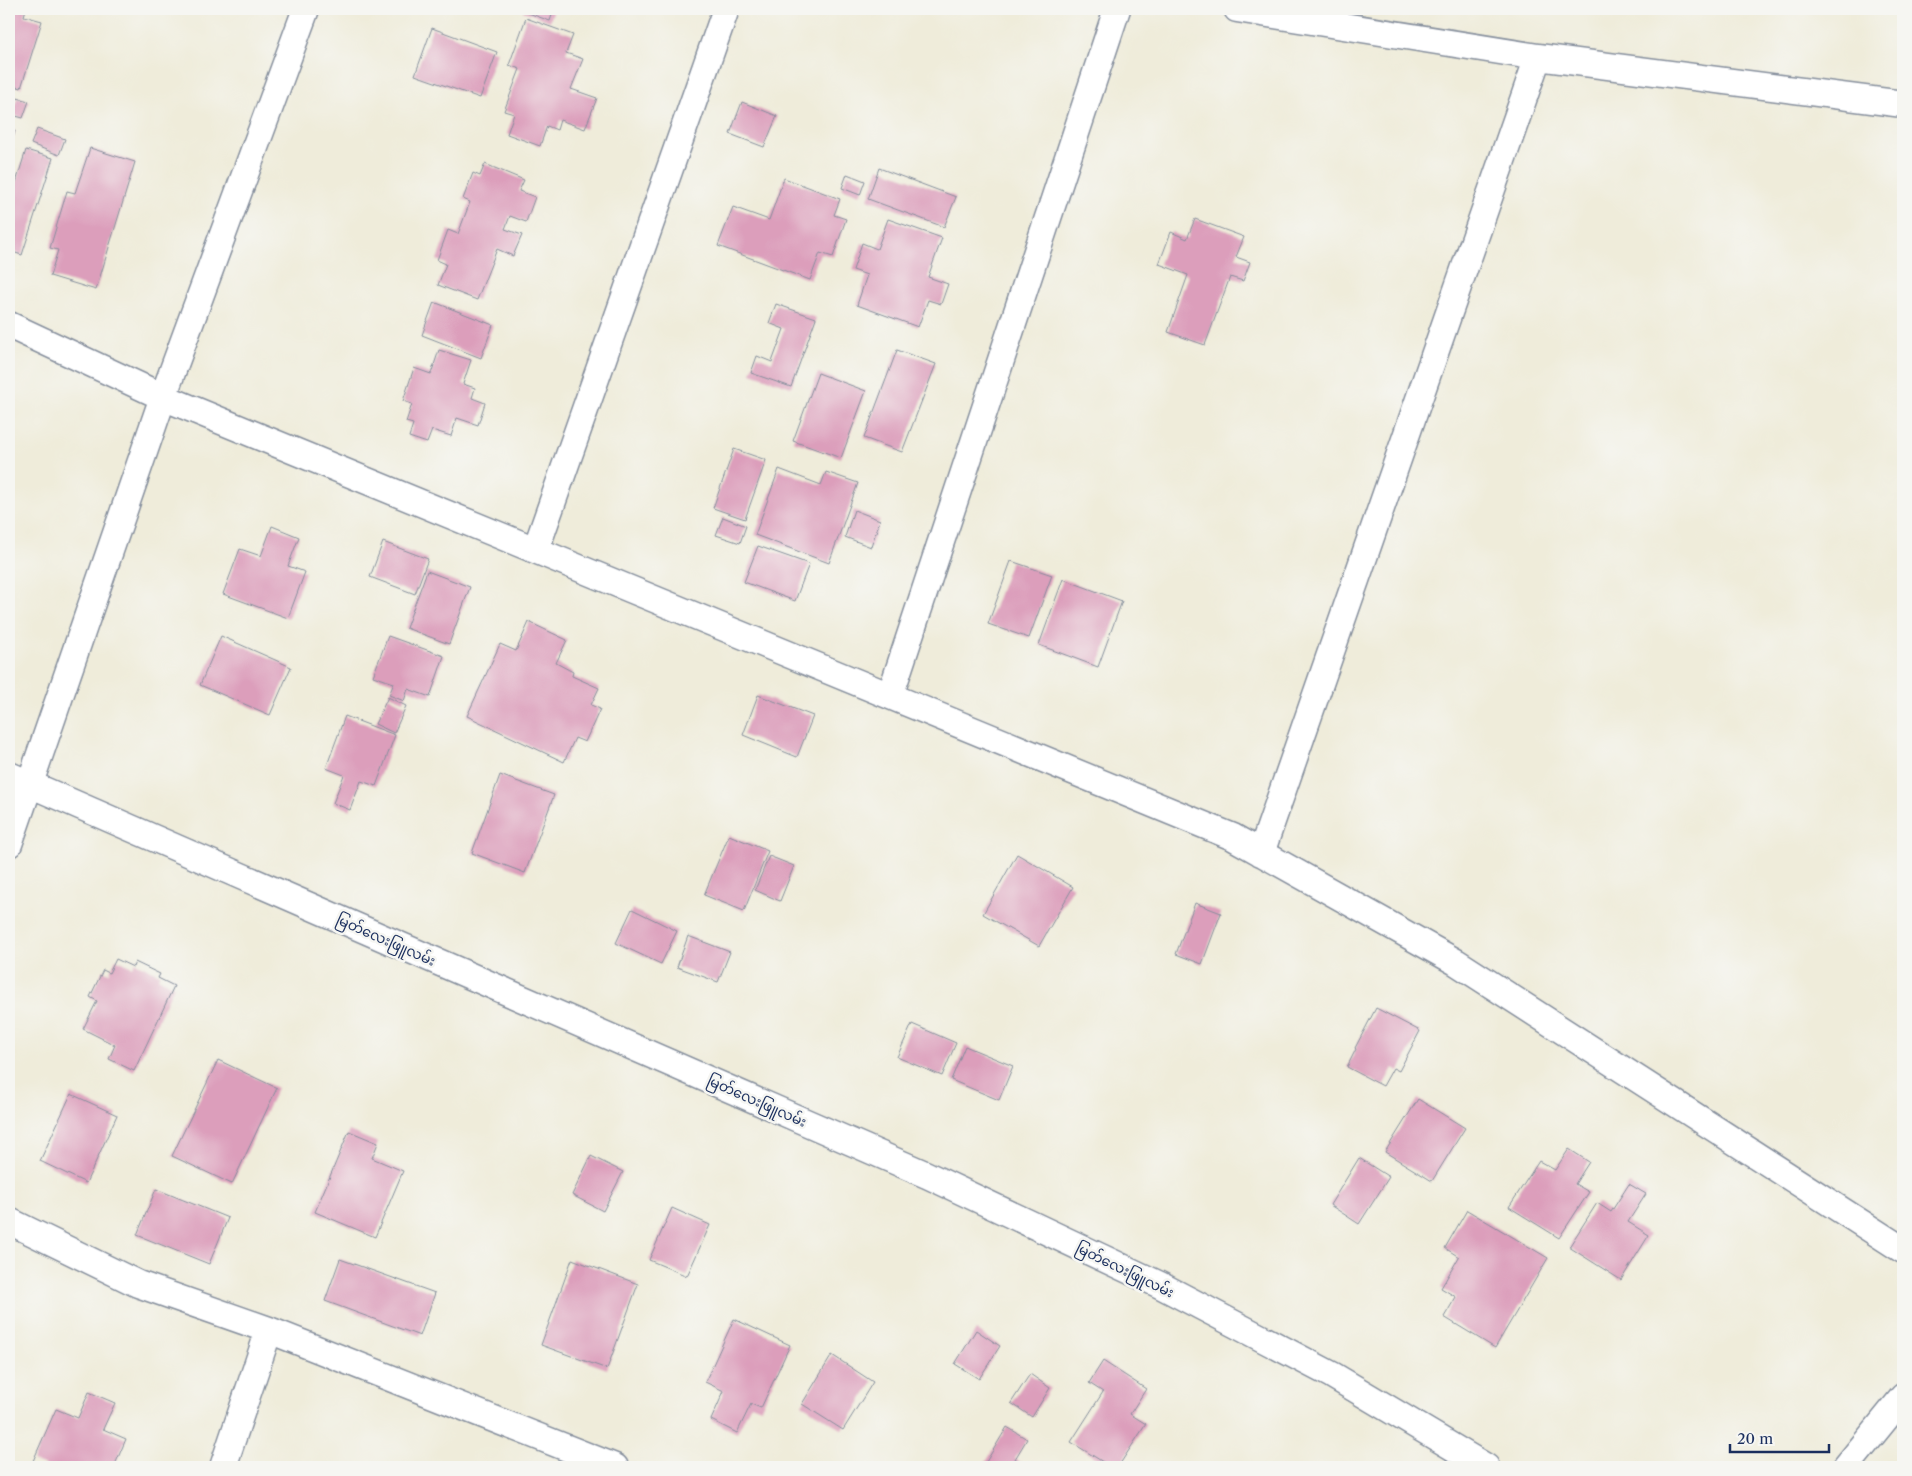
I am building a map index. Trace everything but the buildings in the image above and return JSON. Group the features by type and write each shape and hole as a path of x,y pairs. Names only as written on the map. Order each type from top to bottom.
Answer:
{"street":[{"path":"9,844 19,780 306,9"},
{"path":"536,550 726,9"},
{"path":"890,696 1117,9"},
{"path":"1237,9 1538,57 1903,104"},
{"path":"1261,853 1538,57"},
{"path":"9,325 163,397 1233,837 1456,962 1903,1250"},
{"name":"မြတ်လေးဖြူလမ်း","path":"19,780 927,1175 1160,1285 1332,1375 1486,1467"},
{"path":"9,1221 138,1284 269,1330 615,1467"},
{"path":"222,1467 269,1330"},
{"path":"1846,1467 1903,1397"}]}
